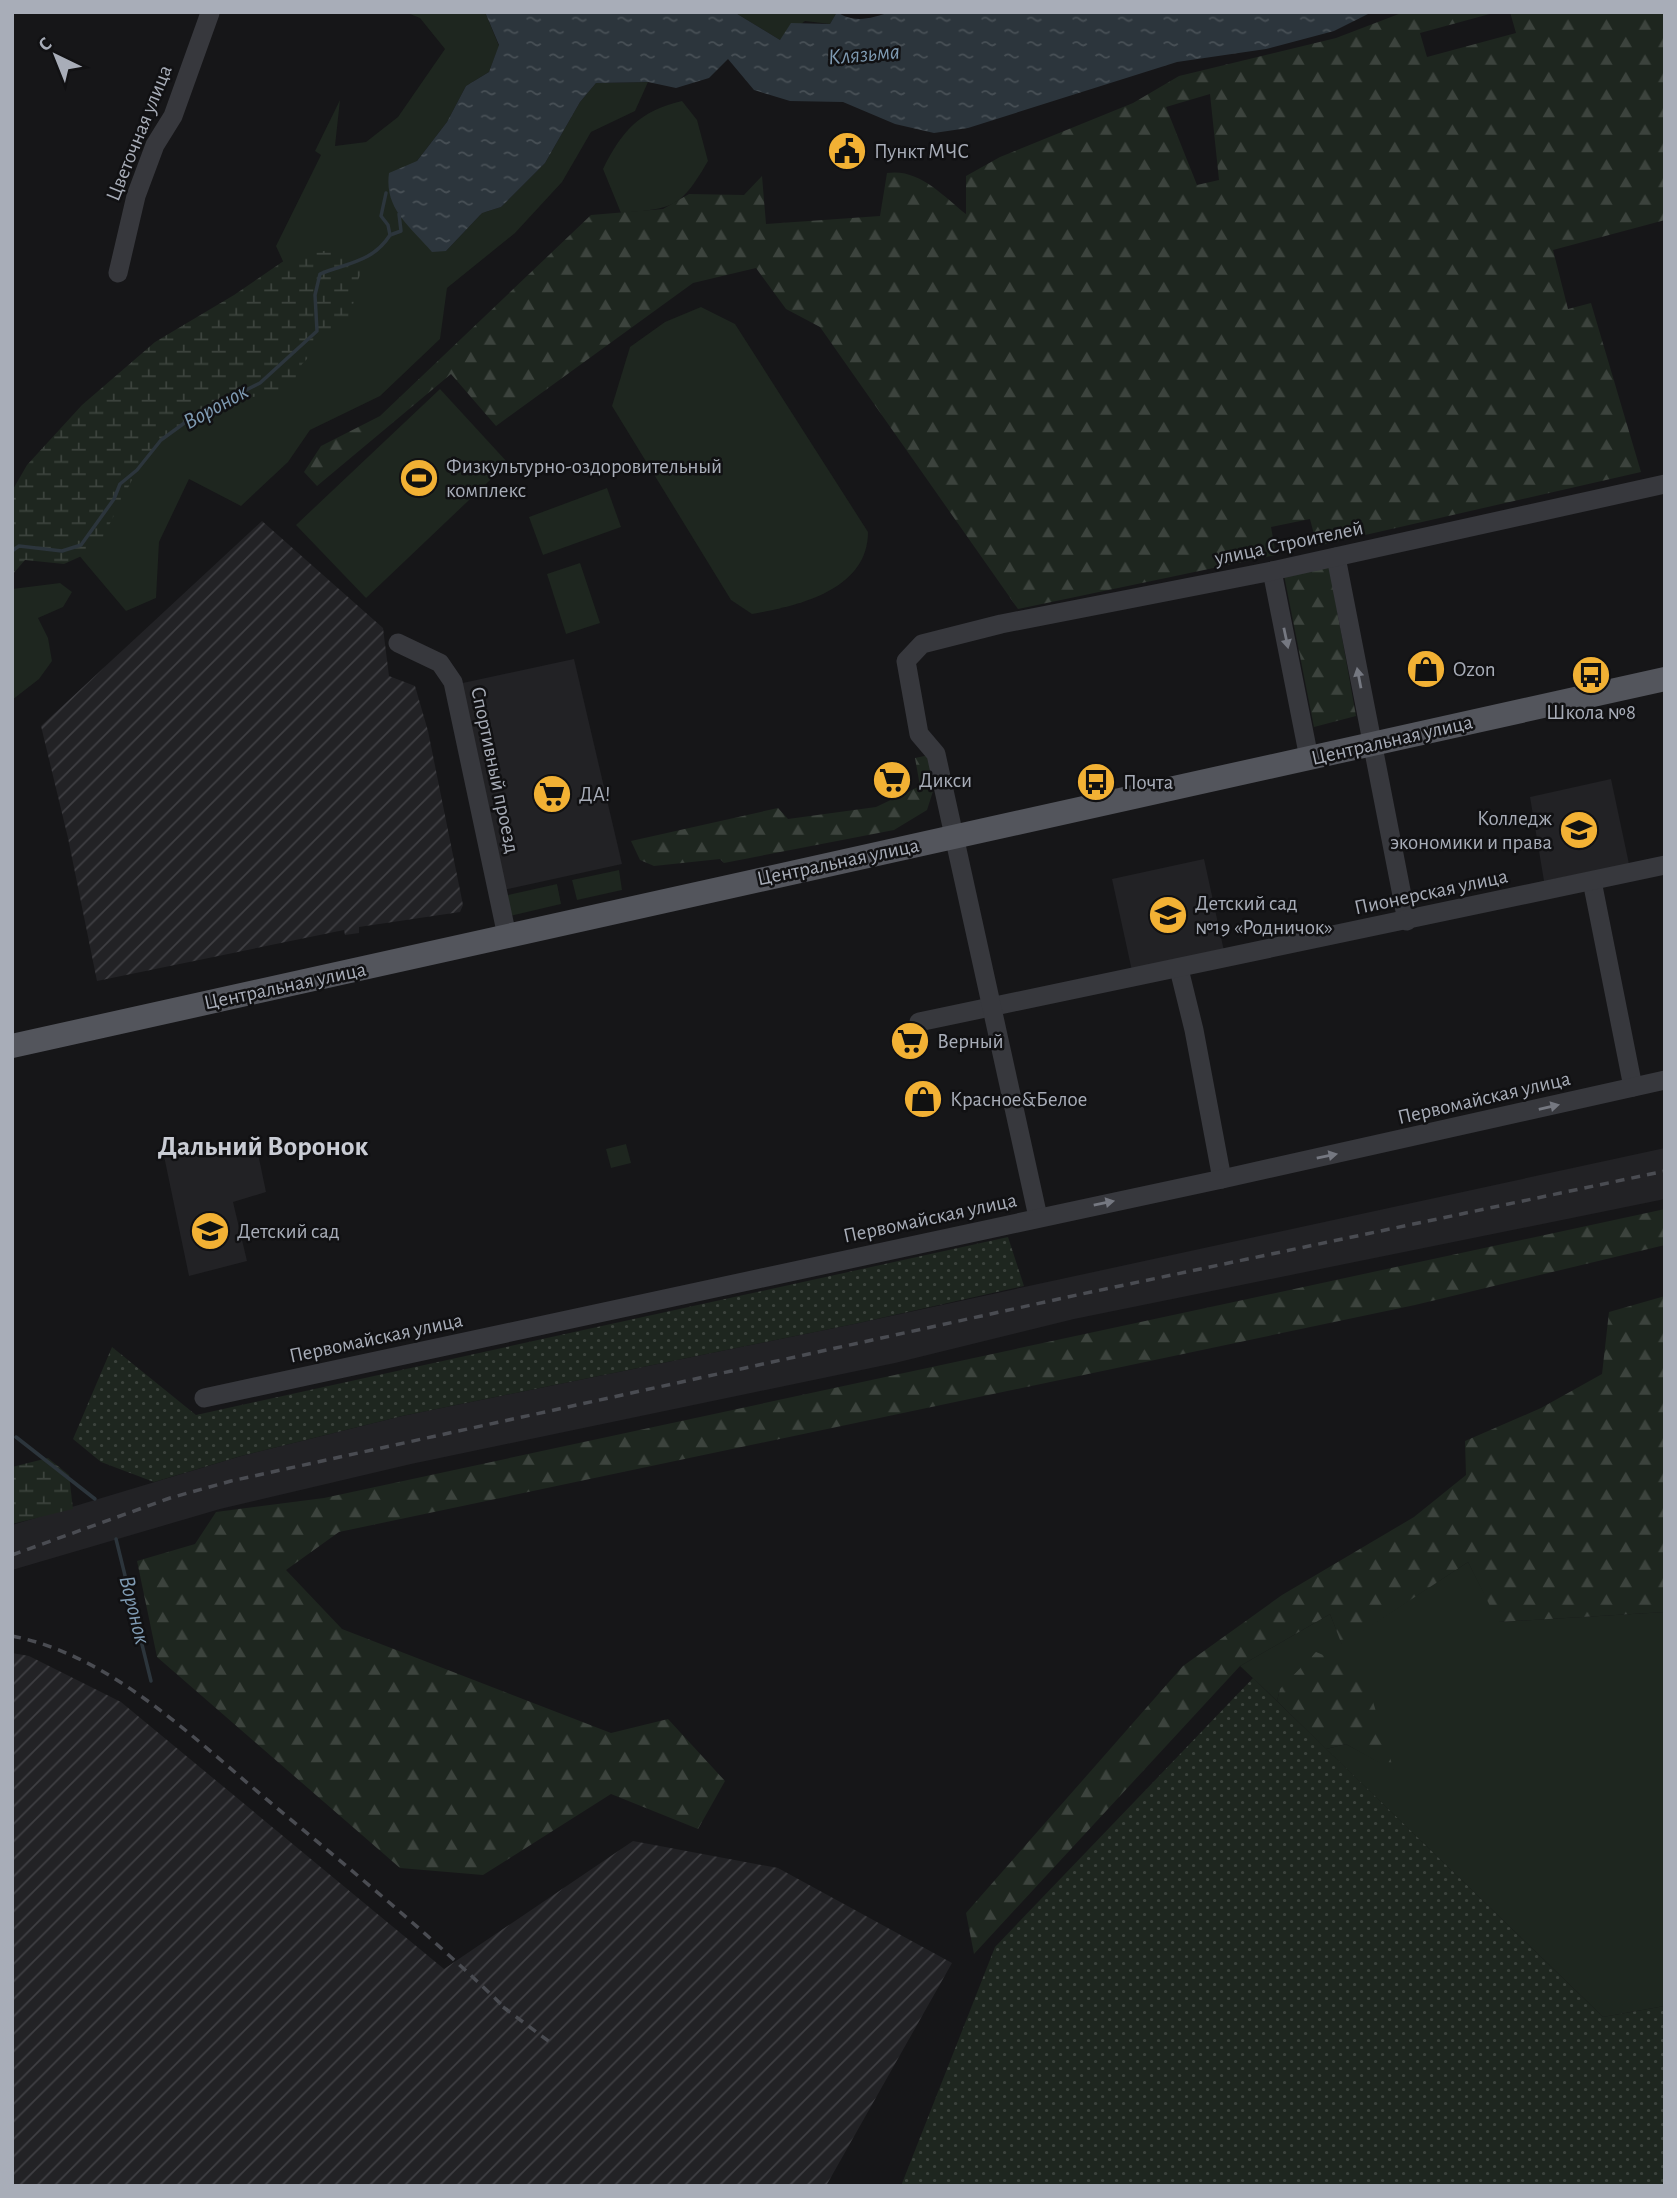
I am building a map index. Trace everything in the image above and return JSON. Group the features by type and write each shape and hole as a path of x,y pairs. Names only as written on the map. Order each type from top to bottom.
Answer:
{"main road":[{"name":"Центральная улица","path":"12,1046 1665,679"}],"street":[{"name":"Цветочная улица","path":"118,273 123,241 136,196 155,145 173,117 209,13"},
{"name":"улица Строителей","path":"954,836 936,754 919,734 906,661 922,644 1001,624 1272,571 1665,484"},
{"path":"1336,556 1407,921"},
{"path":"1272,571 1309,758"},
{"name":"Спортивный проезд","path":"398,643 440,663 453,682 507,936"},
{"path":"954,836 1038,1217"},
{"name":"Пионерская улица","path":"919,1022 1407,921 1665,864"},
{"path":"1592,881 1633,1087"},
{"path":"1179,969 1194,1030 1222,1179"},
{"name":"Первомайская улица","path":"204,1398 1222,1179 1665,1080"}],"shaded area":[{"path":"262,521 383,628 389,676 415,686 428,731 463,905 460,912 359,927 359,933 345,935 344,930 97,981 68,838 41,726"},
{"path":"574,659 622,864 499,891 458,684"},
{"name":"Колледж экономики и права","path":"1611,779 1629,864 1544,881 1530,797"},
{"name":"Детский сад №19 «Родничок»","path":"1204,859 1224,951 1132,971 1112,879"},
{"name":"Детский сад","path":"255,1139 266,1192 233,1202 247,1261 189,1276 164,1156"},
{"path":"1665,1148 1665,1199 1074,1319 895,1363 411,1464 220,1509 12,1570 12,1525 241,1456 402,1416 854,1324"},
{"path":"12,1653 29,1656 121,1702 444,1969 633,1841 778,1868 952,1963 826,2186 12,2186"}],"green space":[{"path":"405,12 485,12 499,46 489,72 466,86 447,122 417,161 446,251 482,213 501,207 545,163 580,102 596,83 648,82 635,111 591,132 562,182 515,233 447,288 440,339 380,396 310,430 288,462 241,506 189,479 159,542 156,598 126,611 77,553 151,441 292,281 276,246 321,155 315,151 340,100 335,146 366,142 398,117 445,49 420,18"},
{"path":"734,12 837,12 830,24 805,21 780,40"},
{"path":"1404,12 1497,12 1420,33 1427,57 1516,33 1510,12 1665,12 1665,220 1553,250 1568,309 1591,303 1641,472 1317,546 1310,519 1271,527 1276,555 1018,609 820,327 786,309 756,268 693,283 496,426 451,374 317,486 304,472 321,446 380,416 591,215 663,209 689,194 744,195 762,176 766,224 880,216 887,173 910,175 920,179 966,214 966,176 1000,157 1133,103 1179,76 1336,38","holes":["1210,94 1219,180 1197,185 1166,107"]},
{"path":"682,101 697,120 708,161 690,189 674,203 653,210 621,213 603,169 610,156 625,133 643,117 654,110"},
{"path":"329,250 367,260 358,280 351,315 302,364 289,392 224,401 194,416 161,440 137,470 97,549 64,564 25,560 12,575 12,491 27,465 82,405 155,342 234,295 288,258"},
{"path":"701,307 735,324 868,532 865,552 856,568 827,592 809,600 752,614 731,600 612,406 630,347 665,322"},
{"name":"Физкультурно-оздоровительный комплекс","path":"440,389 508,463 366,598 296,525"},
{"path":"607,488 621,527 543,555 529,517"},
{"path":"580,563 600,623 566,634 547,574"},
{"path":"1329,565 1356,716 1314,727 1284,575"},
{"path":"60,583 72,592 63,607 38,618 48,638 52,661 39,679 12,700 12,589"},
{"path":"929,755 935,785 927,810 894,830 724,863 720,859 654,866 640,860 631,841 778,808 788,819 876,807 920,786 915,758"},
{"path":"619,870 622,890 577,900 572,880"},
{"path":"557,884 561,904 510,916 504,896"},
{"path":"626,1144 631,1163 611,1168 606,1149"},
{"path":"1665,1209 1665,1245 1415,1305 339,1532 286,1570 342,1629 611,1733 668,1719 725,1781 698,1829 611,1794 483,1875 400,1868 157,1657 137,1561 195,1544 216,1512 324,1498"},
{"path":"1008,1237 1024,1286 854,1324 402,1416 241,1456 154,1482 101,1462 73,1439 112,1347 196,1415"},
{"path":"1665,1296 1665,1612 1498,1622 1468,1562 1342,1645 1330,1614 1240,1666 974,1954 966,1913 1183,1666 1282,1595 1414,1517 1466,1475 1465,1441 1541,1408 1602,1374 1609,1312"},
{"path":"48,1458 69,1475 73,1509 12,1524 12,1467"},
{"path":"1468,1562 1499,1622 1665,1612 1665,2006 1603,2017 1326,1749 1346,1744 1394,1770 1280,1689 1277,1701 1240,1666 1330,1614 1342,1644"},
{"path":"1316,1652 1364,1672 1394,1771 1346,1744 1326,1749 1277,1701 1280,1689"},
{"path":"1253,1678 1603,2017 1665,2006 1665,2186 901,2186 995,1947"}],"water":[{"name":"Клязьма","path":"485,12 734,12 780,40 791,23 830,24 837,12 857,19 891,12 1372,12 1334,31 1266,49 1177,62 968,128 934,133 895,124 843,102 790,101 754,90 728,59 709,78 676,88 648,82 596,83 580,102 545,163 501,207 482,213 446,251 432,252 407,225 395,207 389,186 389,173 417,161 447,122 466,86 489,72 499,45"}],"waterway":[{"name":"Воронок","path":"12,551 19,546 62,551 81,545 114,499 120,484 137,470 161,440 194,416 260,383 317,331 315,295 320,274 359,260 383,244 390,235 388,225 381,216 386,193"},
{"name":"Воронок","path":"390,235 401,231 399,214"},
{"name":"Воронок","path":"16,1437 95,1499"},
{"name":"Воронок","path":"116,1539 151,1681"}],"railway":[{"path":"12,1555 170,1498 231,1481 1077,1295 1665,1171"},
{"path":"12,1636 50,1647 86,1662 121,1682 154,1706 395,1907 509,2012"},
{"path":"503,2007 551,2043"}],"place":[{"name":"Пункт МЧС","path":"847,151"},
{"name":"Физкультурно-оздоровительный комплекс","path":"419,478"},
{"name":"Ozon","path":"1426,669"},
{"name":"Школа №8","path":"1591,675"},
{"name":"Дикси","path":"892,780"},
{"name":"Почта","path":"1096,782"},
{"name":"ДА!","path":"552,794"},
{"name":"Колледж экономики и права","path":"1579,830"},
{"name":"Детский сад №19 «Родничок»","path":"1168,915"},
{"name":"Верный","path":"910,1041"},
{"name":"Красное&Белое","path":"923,1099"},
{"name":"Детский сад","path":"210,1231"}],"district":[{"name":"Дальний Воронок","path":"263,1147"}]}
